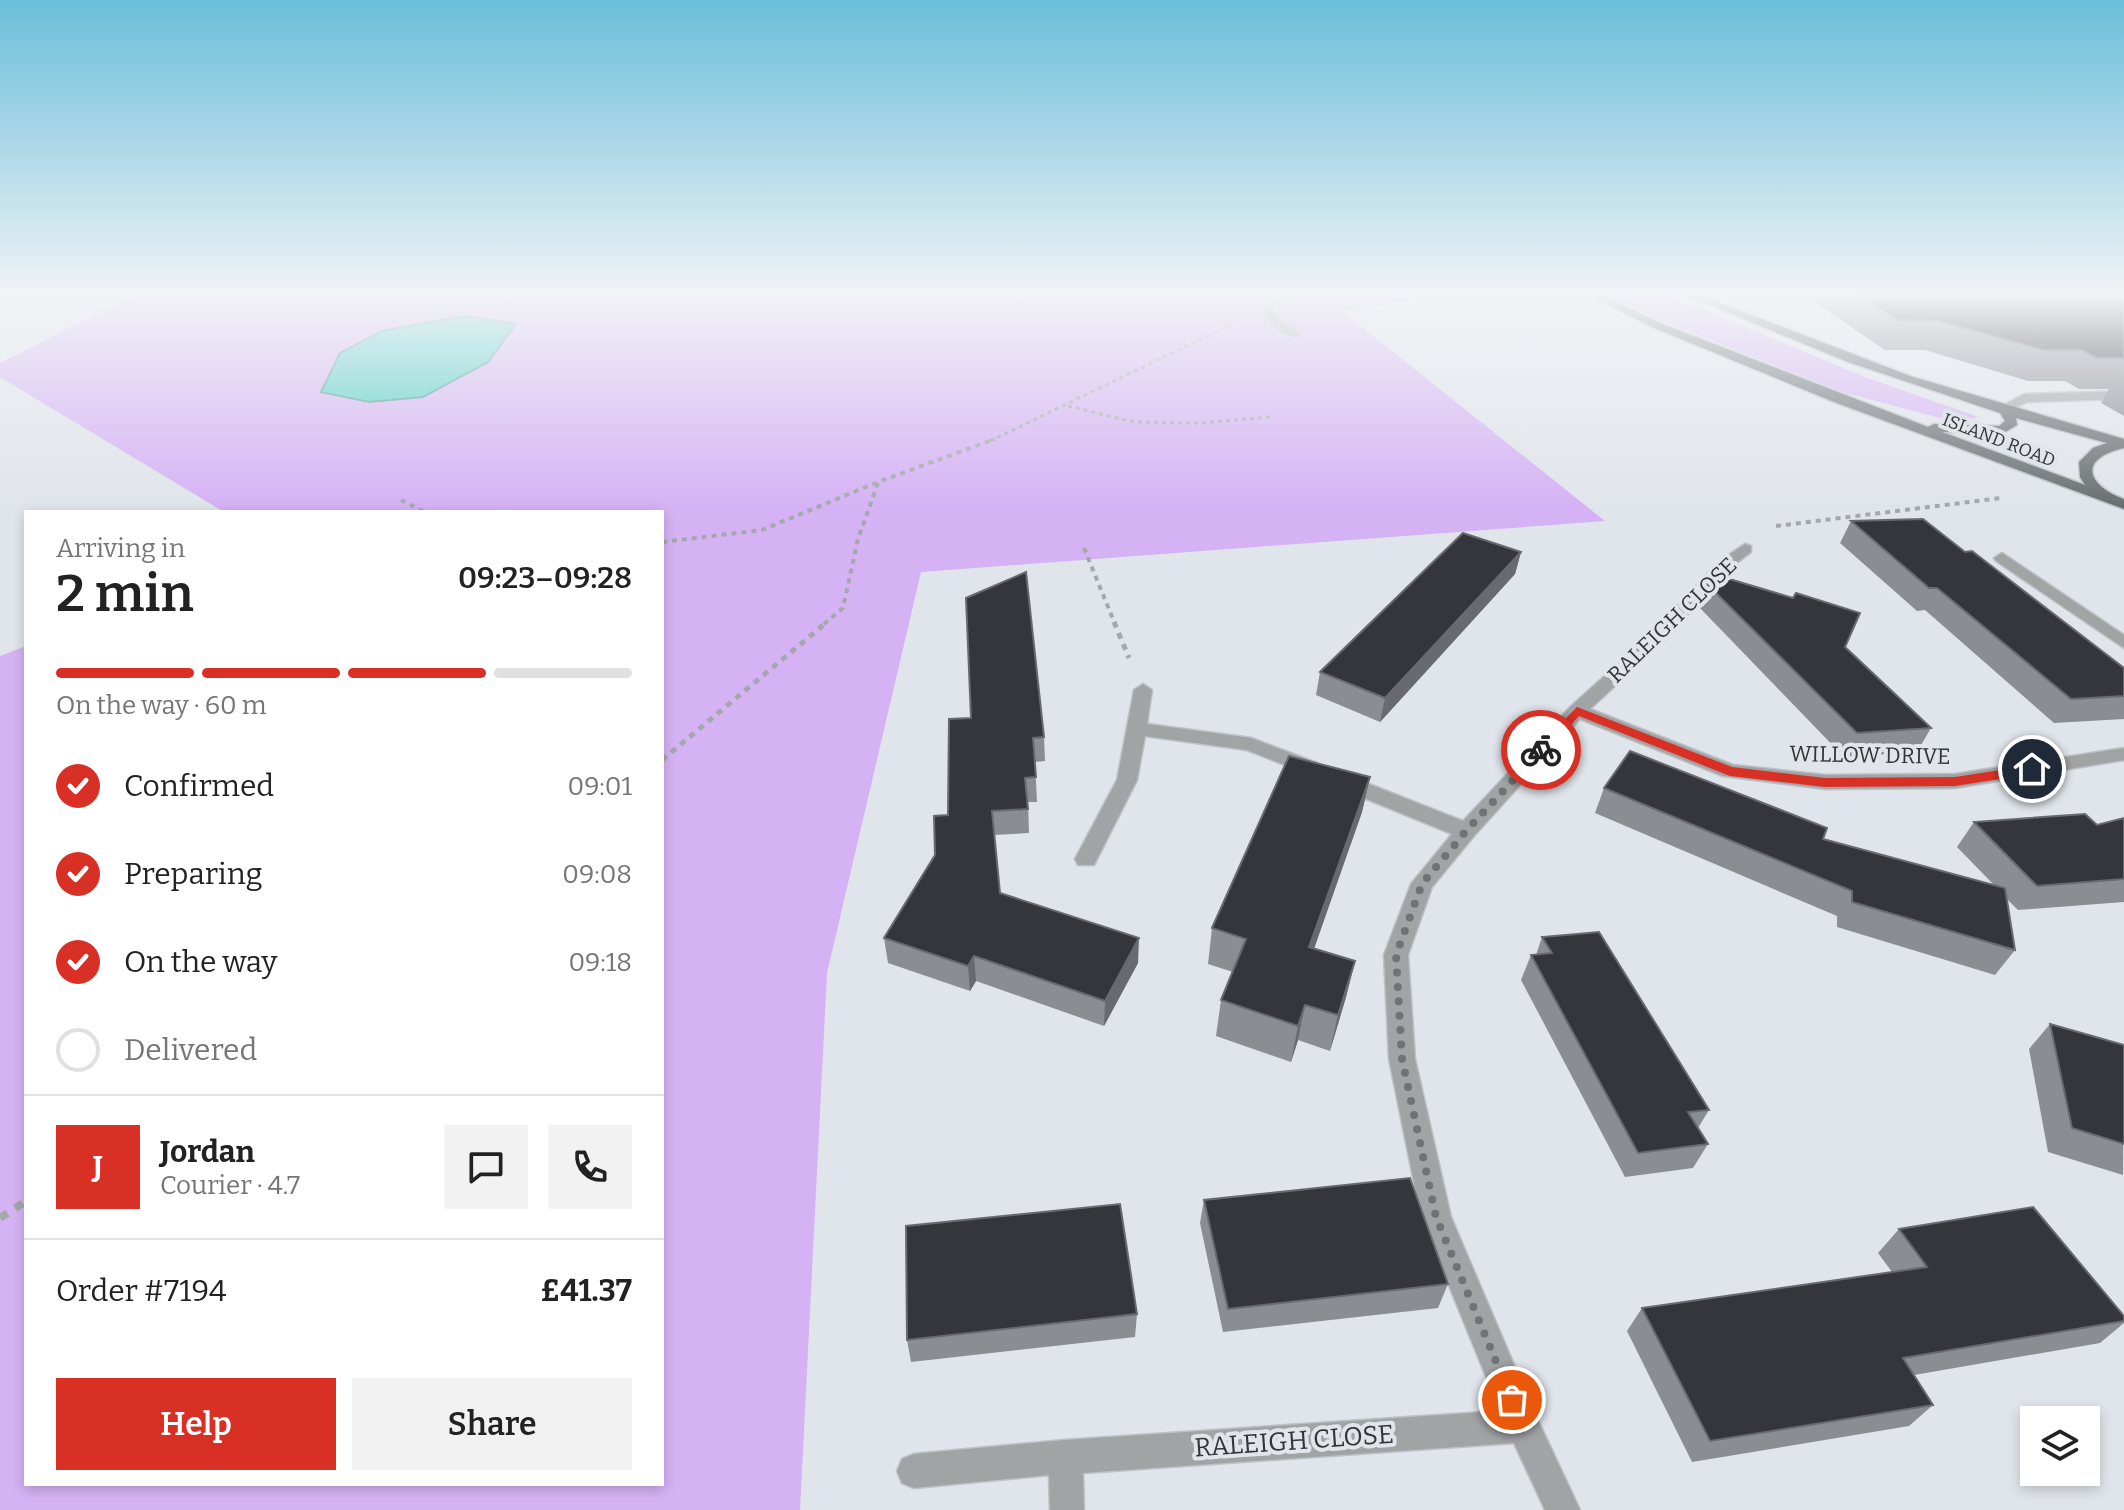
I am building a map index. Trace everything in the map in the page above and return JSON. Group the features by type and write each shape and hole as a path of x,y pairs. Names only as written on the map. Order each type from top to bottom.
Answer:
{"main road":[{"name":"ISLAND ROAD","path":"1762,366 2124,504"},
{"name":"ISLAND ROAD","path":"1879,366 2004,409 2124,444"},
{"path":"1910,425 1950,430 2002,430 2012,422 2004,409"},
{"path":"2124,444 2096,449 2088,459 2083,474 2093,487 2124,504"}],"street":[{"path":"2004,409 2024,398 2124,395"},
{"name":"RALEIGH CLOSE","path":"1563,1510 1523,1426 1436,1217 1402,1059 1396,955 1422,884 1466,831 1577,711 1656,639 1724,565 1745,549"},
{"path":"2002,558 2124,643"},
{"path":"1086,859 1127,780 1143,690"},
{"name":"WILLOW DRIVE","path":"1577,711 1730,771 1825,782 1955,781 2124,754"},
{"path":"1137,729 1251,744 1466,831"},
{"name":"RALEIGH CLOSE","path":"914,1471 1065,1457 1523,1426"},
{"path":"1065,1457 1067,1510"}],"path":[{"path":"664,542 762,530 878,482 1007,435 1144,366"},
{"path":"1067,405 1134,422 1200,423 1270,417"},
{"path":"664,758 843,608 858,539 878,482"},
{"path":"1745,549 1754,529 2007,498"},
{"path":"401,500 421,510"},
{"path":"1084,548 1143,690"},
{"path":"0,1218 24,1202"}],"shaded area":[{"path":"0,366 1411,366 1605,521 921,572 827,973 800,1510 0,1510 0,656 24,647 24,1486 664,1486 664,510 221,510 0,377"},
{"path":"333,366 480,366 423,397 369,402 321,392"},
{"path":"1777,366 1840,366 1978,417 1961,422 1842,392"}],"building":[{"path":"1923,519 1965,552 1972,551 2124,668 2124,696 2071,699 1937,588 1929,588 1851,521"},
{"path":"1463,533 1521,552 1385,698 1320,672"},
{"path":"1026,572 1044,737 1033,738 1036,777 1025,778 1028,809 992,811 1000,893 1139,938 1105,1001 974,956 968,966 884,938 935,855 934,816 948,815 949,719 971,718 966,598"},
{"path":"1716,575 1793,598 1796,593 1860,613 1845,647 1931,728 1857,733 1708,585"},
{"path":"1630,751 1827,828 1823,839 2005,888 2015,950 1852,902 1852,891 1604,788"},
{"path":"1289,756 1370,777 1309,947 1355,961 1338,1015 1305,1005 1298,1026 1221,1000 1246,939 1212,928"},
{"path":"2085,814 2097,825 2124,818 2124,879 2037,886 1974,822"},
{"path":"1599,932 1709,1110 1688,1112 1708,1144 1638,1153 1531,955 1552,953 1542,937"},
{"path":"2050,1024 2124,1045 2124,1144 2072,1128"},
{"path":"1410,1178 1448,1284 1228,1309 1204,1200"},
{"path":"1120,1204 1137,1314 907,1340 906,1226"},
{"path":"2033,1207 2124,1316 2124,1321 1903,1358 1933,1405 1710,1441 1642,1308 1927,1267 1899,1229"}],"way so far":[{"path":"1512,1400 1436,1217 1402,1059 1396,955 1422,884 1541,750"}],"route":[{"path":"1541,750 1577,711 1730,771 1825,782 1955,781 2032,769"}]}
